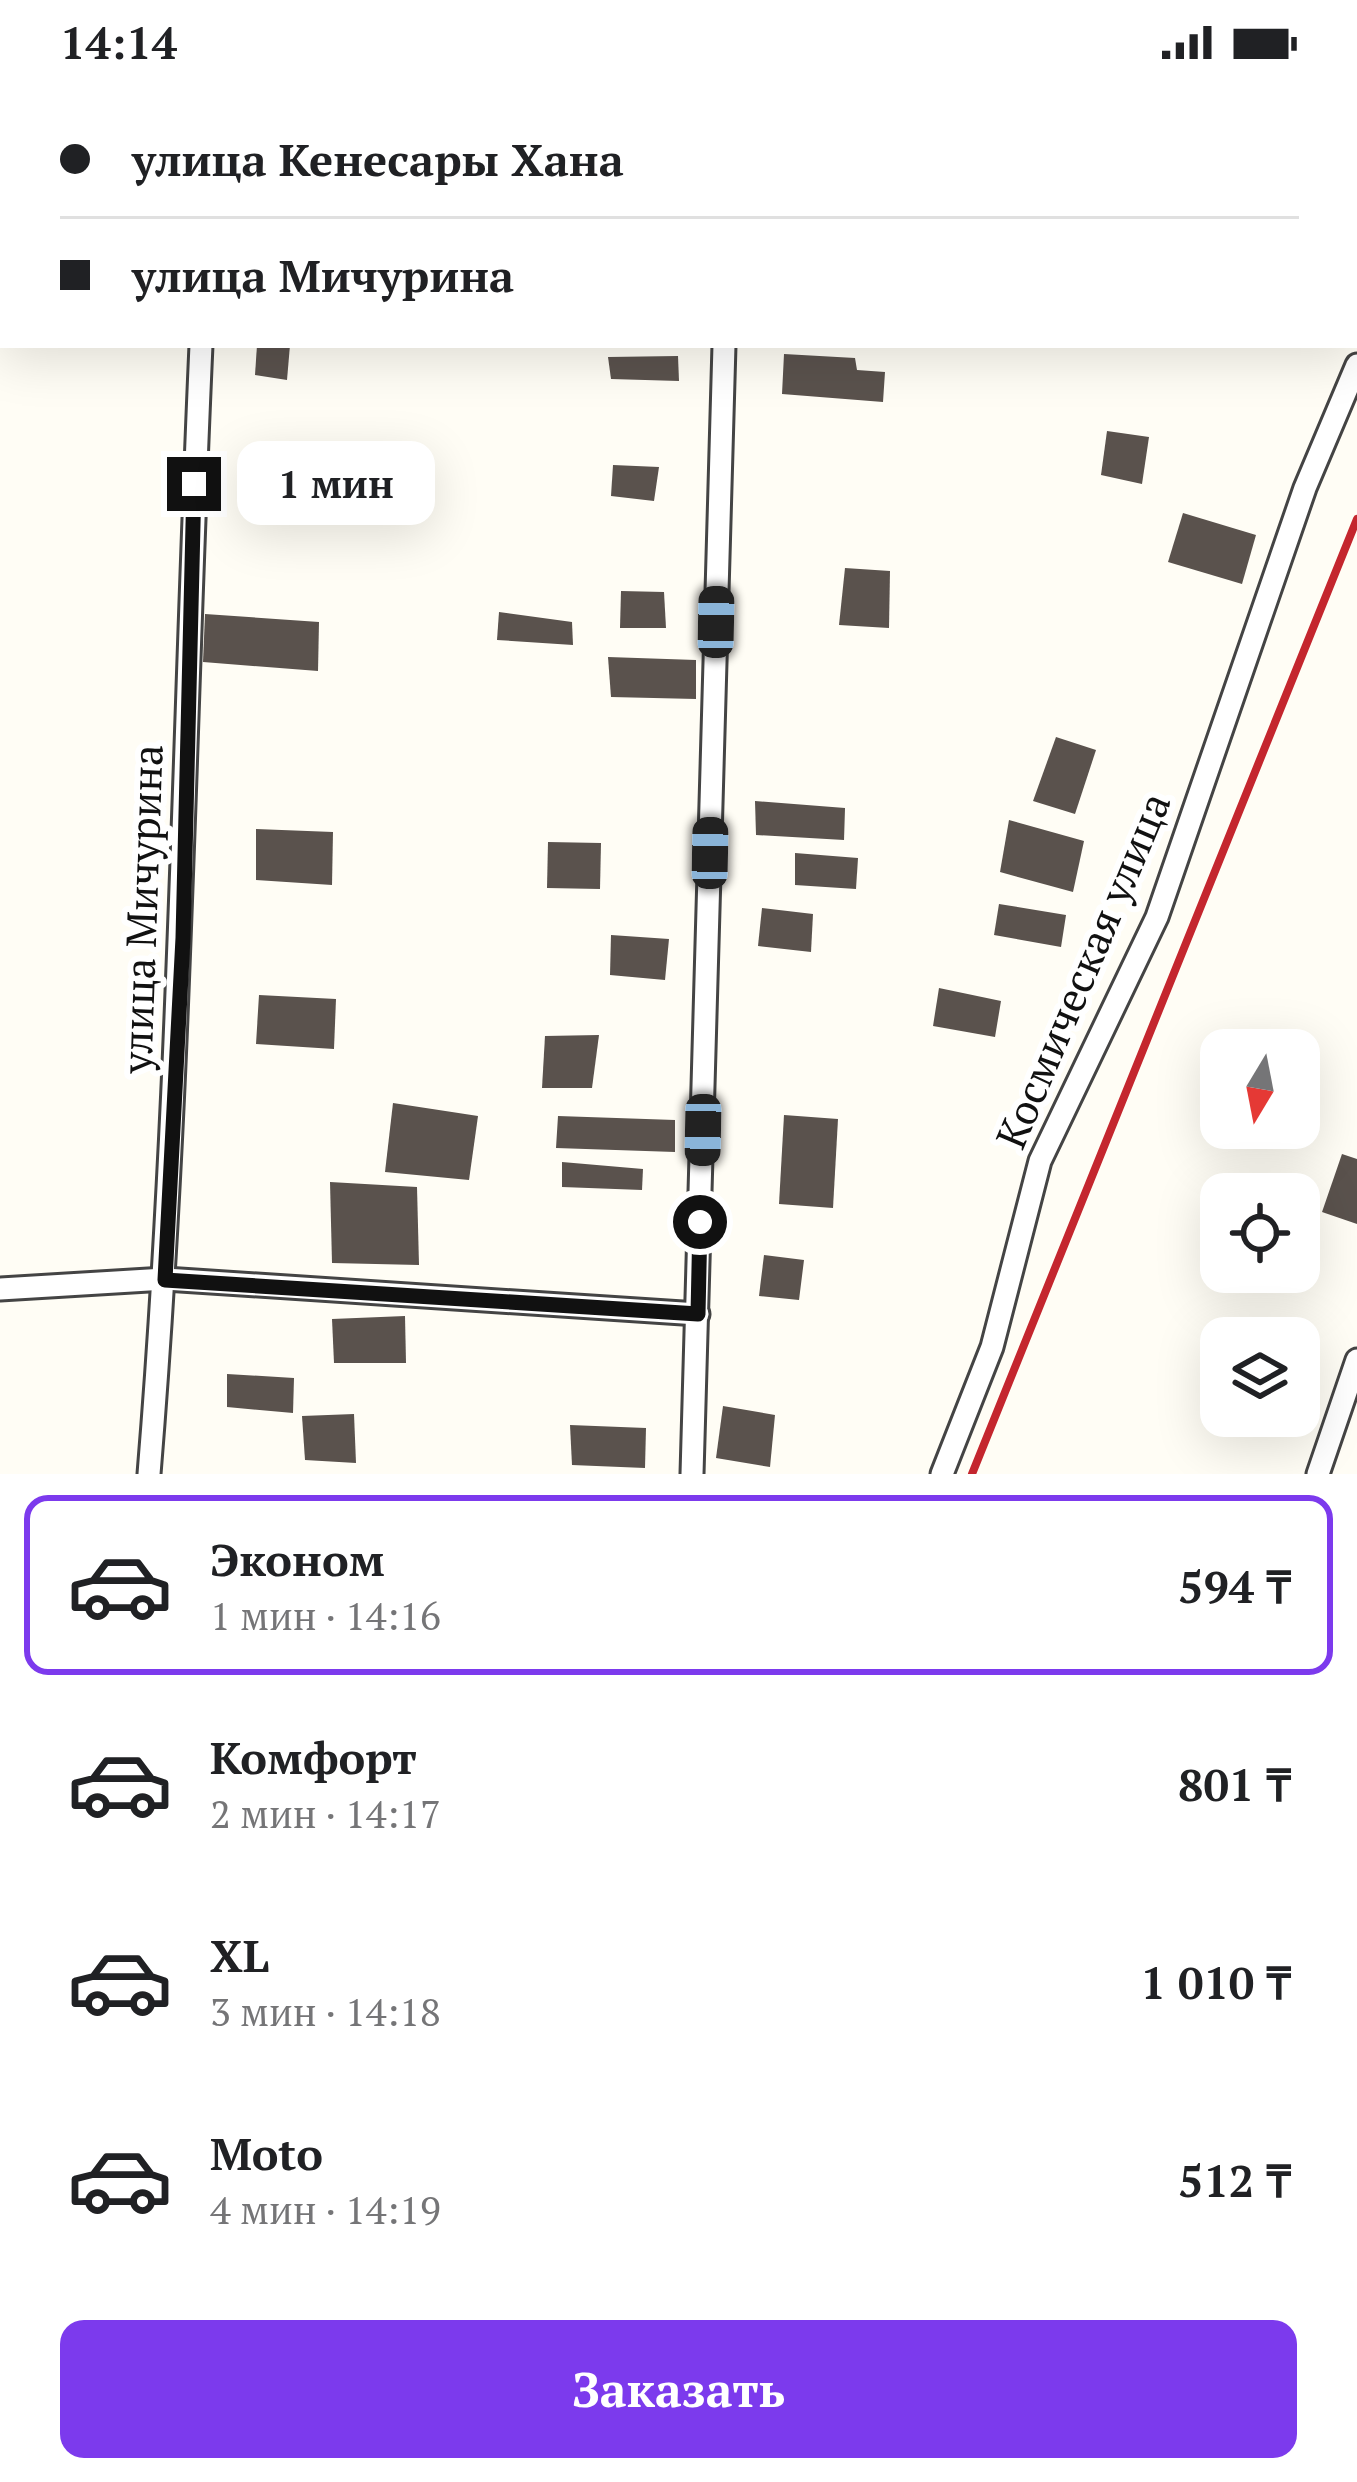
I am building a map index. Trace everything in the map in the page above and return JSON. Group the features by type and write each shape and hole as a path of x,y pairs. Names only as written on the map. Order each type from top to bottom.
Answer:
{"street":[{"name":"улица Мичурина","path":"149,1474 165,1280 183,938 186,671 201,348"},
{"path":"692,1474 724,348"},
{"name":"Космическая улица","path":"942,1474 992,1347 1040,1161 1156,916 1305,488 1357,365"},
{"path":"0,1288 165,1280 698,1314"},
{"path":"1318,1474 1357,1360"}],"building":[{"path":"257,348 290,348 287,380 255,375"},
{"path":"784,354 855,358 857,370 885,372 883,402 782,394"},
{"path":"678,356 679,381 611,379 608,357"},
{"path":"1107,431 1149,437 1142,484 1101,475"},
{"path":"613,465 659,467 654,501 611,496"},
{"path":"1183,513 1256,535 1242,584 1168,562"},
{"path":"845,568 890,571 889,628 839,625"},
{"path":"621,591 664,592 666,628 620,628"},
{"path":"499,612 572,622 573,645 497,640"},
{"path":"205,614 319,622 318,671 203,662"},
{"path":"608,657 696,660 696,699 611,697"},
{"path":"1056,737 1096,750 1075,814 1033,801"},
{"path":"755,801 845,808 844,840 756,835"},
{"path":"1009,820 1084,841 1073,892 1000,872"},
{"path":"256,829 333,832 332,885 256,880"},
{"path":"548,842 601,843 600,889 547,888"},
{"path":"795,853 858,858 856,889 795,885"},
{"path":"999,904 1066,915 1061,947 994,935"},
{"path":"762,908 813,914 811,952 758,946"},
{"path":"611,935 669,939 665,980 610,975"},
{"path":"939,988 1001,1001 995,1037 933,1026"},
{"path":"259,995 336,999 334,1049 256,1044"},
{"path":"599,1035 592,1088 542,1088 545,1036"},
{"path":"393,1103 478,1116 469,1180 385,1172"},
{"path":"784,1115 838,1119 833,1208 779,1204"},
{"path":"558,1116 675,1120 675,1152 556,1148"},
{"path":"1342,1154 1357,1159 1357,1224 1322,1212"},
{"path":"562,1162 643,1169 642,1190 562,1187"},
{"path":"330,1182 417,1187 419,1265 332,1263"},
{"path":"764,1255 804,1260 799,1300 759,1296"},
{"path":"405,1316 406,1363 334,1363 332,1319"},
{"path":"227,1374 294,1378 293,1413 227,1407"},
{"path":"723,1406 775,1415 770,1467 716,1458"},
{"path":"354,1414 356,1463 305,1460 302,1416"},
{"path":"570,1425 646,1428 645,1468 572,1465"}],"railway":[{"path":"972,1474 1357,519"}],"route":[{"path":"194,484 183,938 165,1280 698,1314 700,1222"}]}
